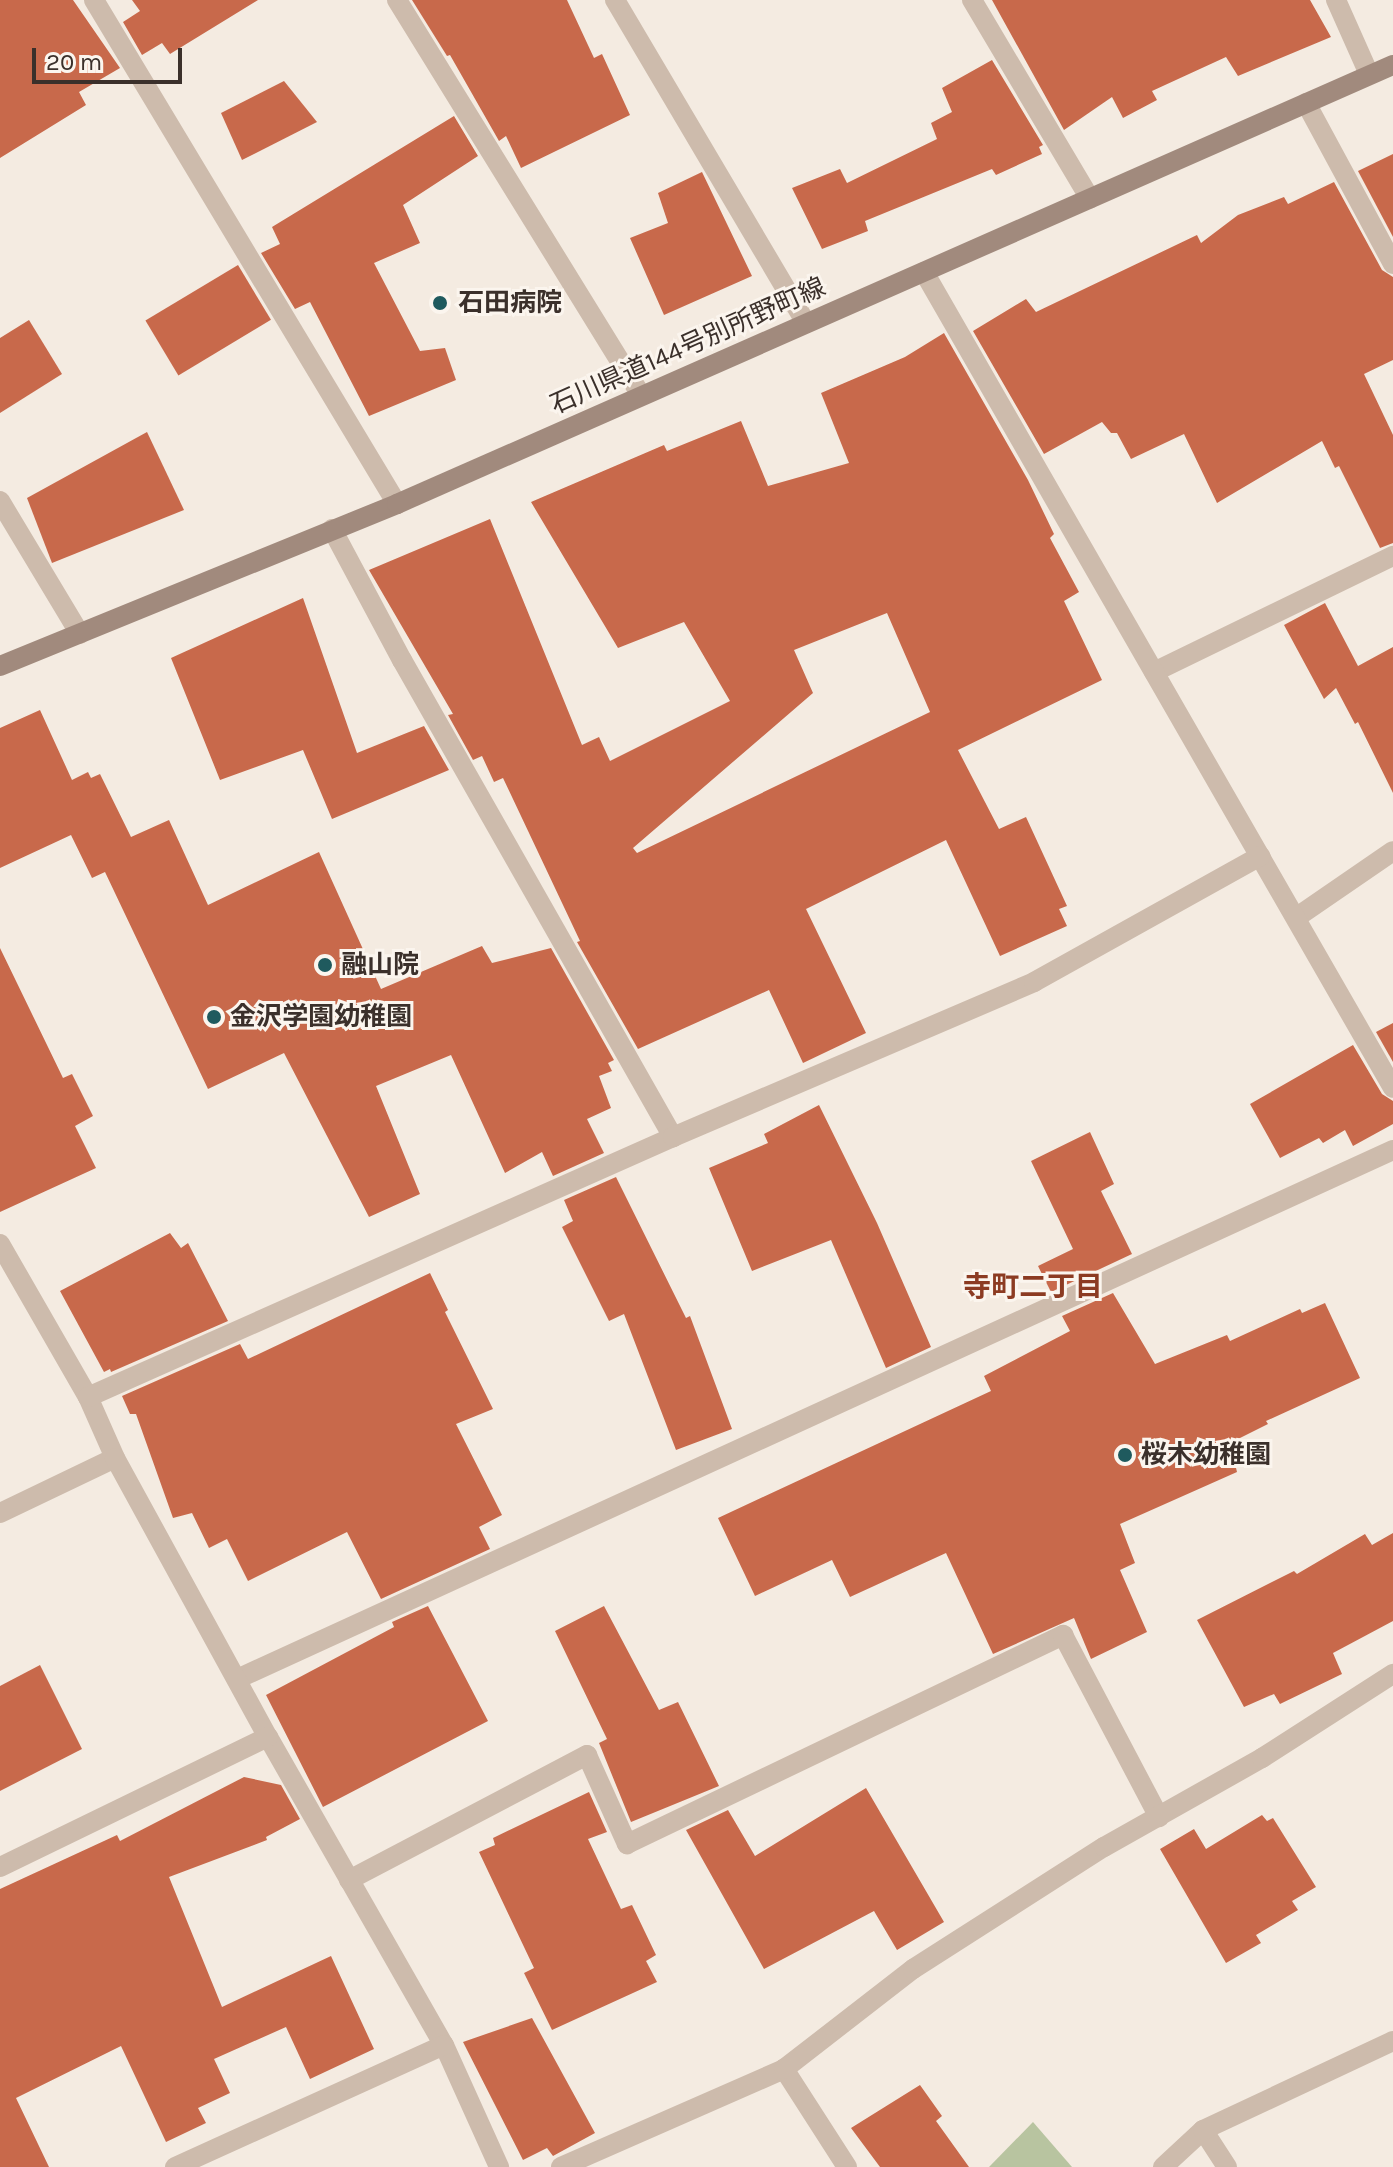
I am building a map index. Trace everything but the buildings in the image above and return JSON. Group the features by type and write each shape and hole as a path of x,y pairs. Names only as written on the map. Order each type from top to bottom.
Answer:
{"main road":[{"name":"石川県道144号別所野町線","path":"0,666 397,504 805,321 924,272 1393,65"}],"street":[{"path":"94,0 397,504"},
{"path":"397,0 640,394"},
{"path":"615,0 805,321"},
{"path":"972,0 1090,199"},
{"path":"1336,0 1369,74"},
{"path":"1306,103 1393,264"},
{"path":"924,272 1393,1088"},
{"path":"0,501 80,634"},
{"path":"332,529 402,660 673,1137"},
{"path":"1154,672 1393,556"},
{"path":"1297,917 1393,851"},
{"path":"88,1397 673,1137 1034,982 1260,856"},
{"path":"237,1679 1393,1150"},
{"path":"0,1244 88,1397 115,1458 268,1737 444,2045 499,2167"},
{"path":"0,1513 115,1458"},
{"path":"349,1880 587,1755 627,1844 1063,1635 1159,1817"},
{"path":"561,2167 784,2069 913,1969 1104,1847 1262,1758 1393,1674"},
{"path":"0,1867 268,1737"},
{"path":"1163,2167 1203,2130 1393,2041"},
{"path":"175,2167 444,2045"},
{"path":"784,2069 847,2167"},
{"path":"1203,2130 1227,2167"}],"green space":[{"path":"1033,2122 1072,2167 989,2167"}],"place":[{"name":"石田病院","path":"440,303"},
{"name":"融山院","path":"325,965"},
{"name":"金沢学園幼稚園","path":"214,1017"},
{"name":"桜木幼稚園","path":"1125,1455"}],"district":[{"name":"寺町二丁目","path":"1033,1287"}]}
